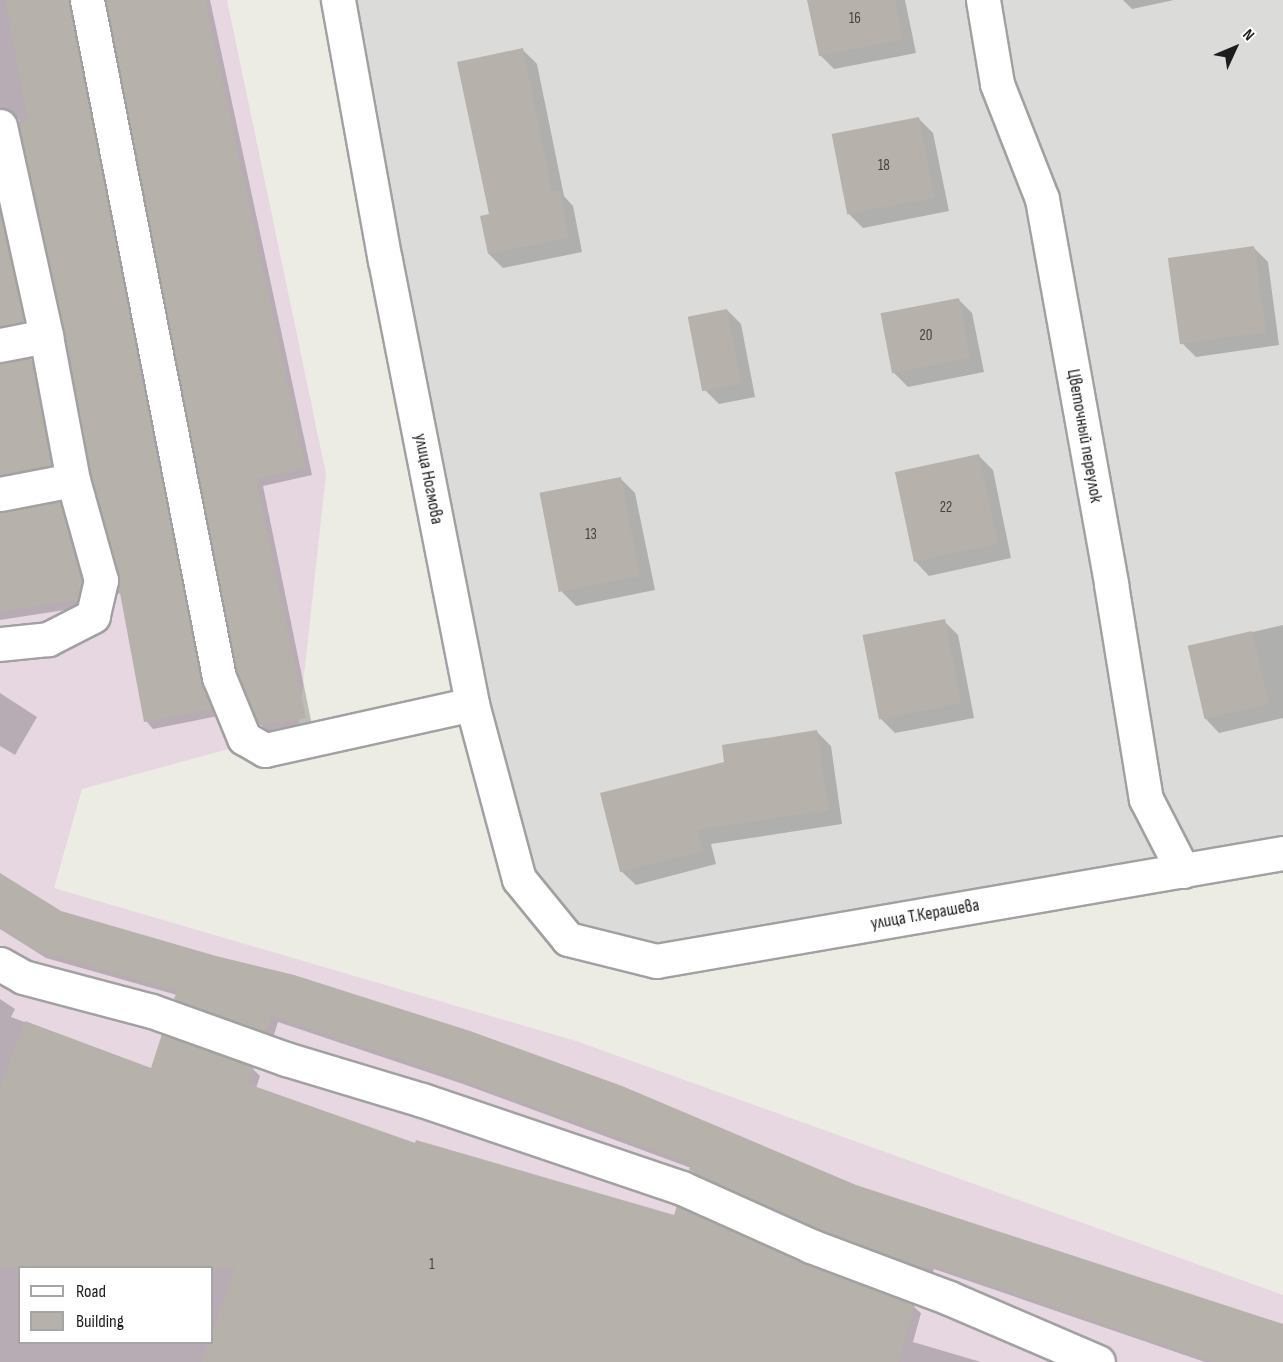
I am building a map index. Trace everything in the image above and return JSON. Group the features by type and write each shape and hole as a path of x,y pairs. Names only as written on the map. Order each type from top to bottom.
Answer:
{"street":[{"path":"87,0 219,677 244,738 265,750 472,704"},
{"name":"улица Ногмова","path":"338,0 385,260 472,704 519,879 568,939"},
{"name":"Цветочный переулок","path":"982,0 997,84 1042,199 1112,584 1146,799 1183,871"},
{"path":"0,126 6,193 46,336 73,480 101,580 93,616 48,639 0,645"},
{"path":"0,345 46,336"},
{"path":"0,494 73,480"},
{"name":"улица Т.Керашева","path":"568,939 656,961 1283,853"},
{"path":"0,964 23,977 152,1011 286,1059 422,1100 682,1188 811,1246 949,1298 1098,1362"}],"shaded area":[{"path":"0,0 227,0 326,474 298,730 82,789 54,888 576,1041 1283,1295 1283,1362 0,1362"},
{"path":"338,0 1283,0 1283,853 656,961 568,939 519,879"}],"building":[{"path":"5,0 69,0 201,681 212,709 144,722 120,593 117,594 119,575 91,476 64,332 18,121 28,120"},
{"path":"106,0 205,0 306,468 256,479 306,718 259,725 237,672"},
{"path":"807,0 895,0 903,39 819,56"},
{"path":"523,48 552,191 560,190 569,238 488,254 480,216 489,214 457,62"},
{"path":"919,117 935,197 847,214 832,134"},
{"path":"0,214 24,321 0,326"},
{"path":"1254,246 1266,332 1180,344 1168,258"},
{"path":"959,298 971,358 892,373 880,313"},
{"path":"727,309 742,384 702,391 688,317"},
{"path":"31,358 51,465 0,475 0,363"},
{"path":"979,454 998,544 914,562 895,472"},
{"path":"621,477 640,576 559,592 540,493"},
{"path":"60,502 82,581 77,600 0,612 0,512"},
{"path":"945,619 961,703 879,719 863,635"},
{"path":"1252,631 1269,704 1205,719 1188,646"},
{"path":"817,730 829,810 698,830 703,851 620,872 600,793 724,762 722,745"},
{"path":"0,873 61,911 216,956 294,975 470,1031 622,1086 856,1185 1283,1324 1283,1362 1215,1362 927,1264 926,1269 818,1229 689,1170 691,1164 455,1078 271,1016 266,1032 174,999 177,991 36,951 0,928"},
{"path":"25,1021 151,1068 162,1034 254,1067 248,1084 415,1143 416,1140 674,1215 677,1206 803,1263 915,1305 898,1362 202,1362 208,1344 213,1344 213,1331 235,1268 18,1266 18,1268 0,1268 0,1088"}]}
